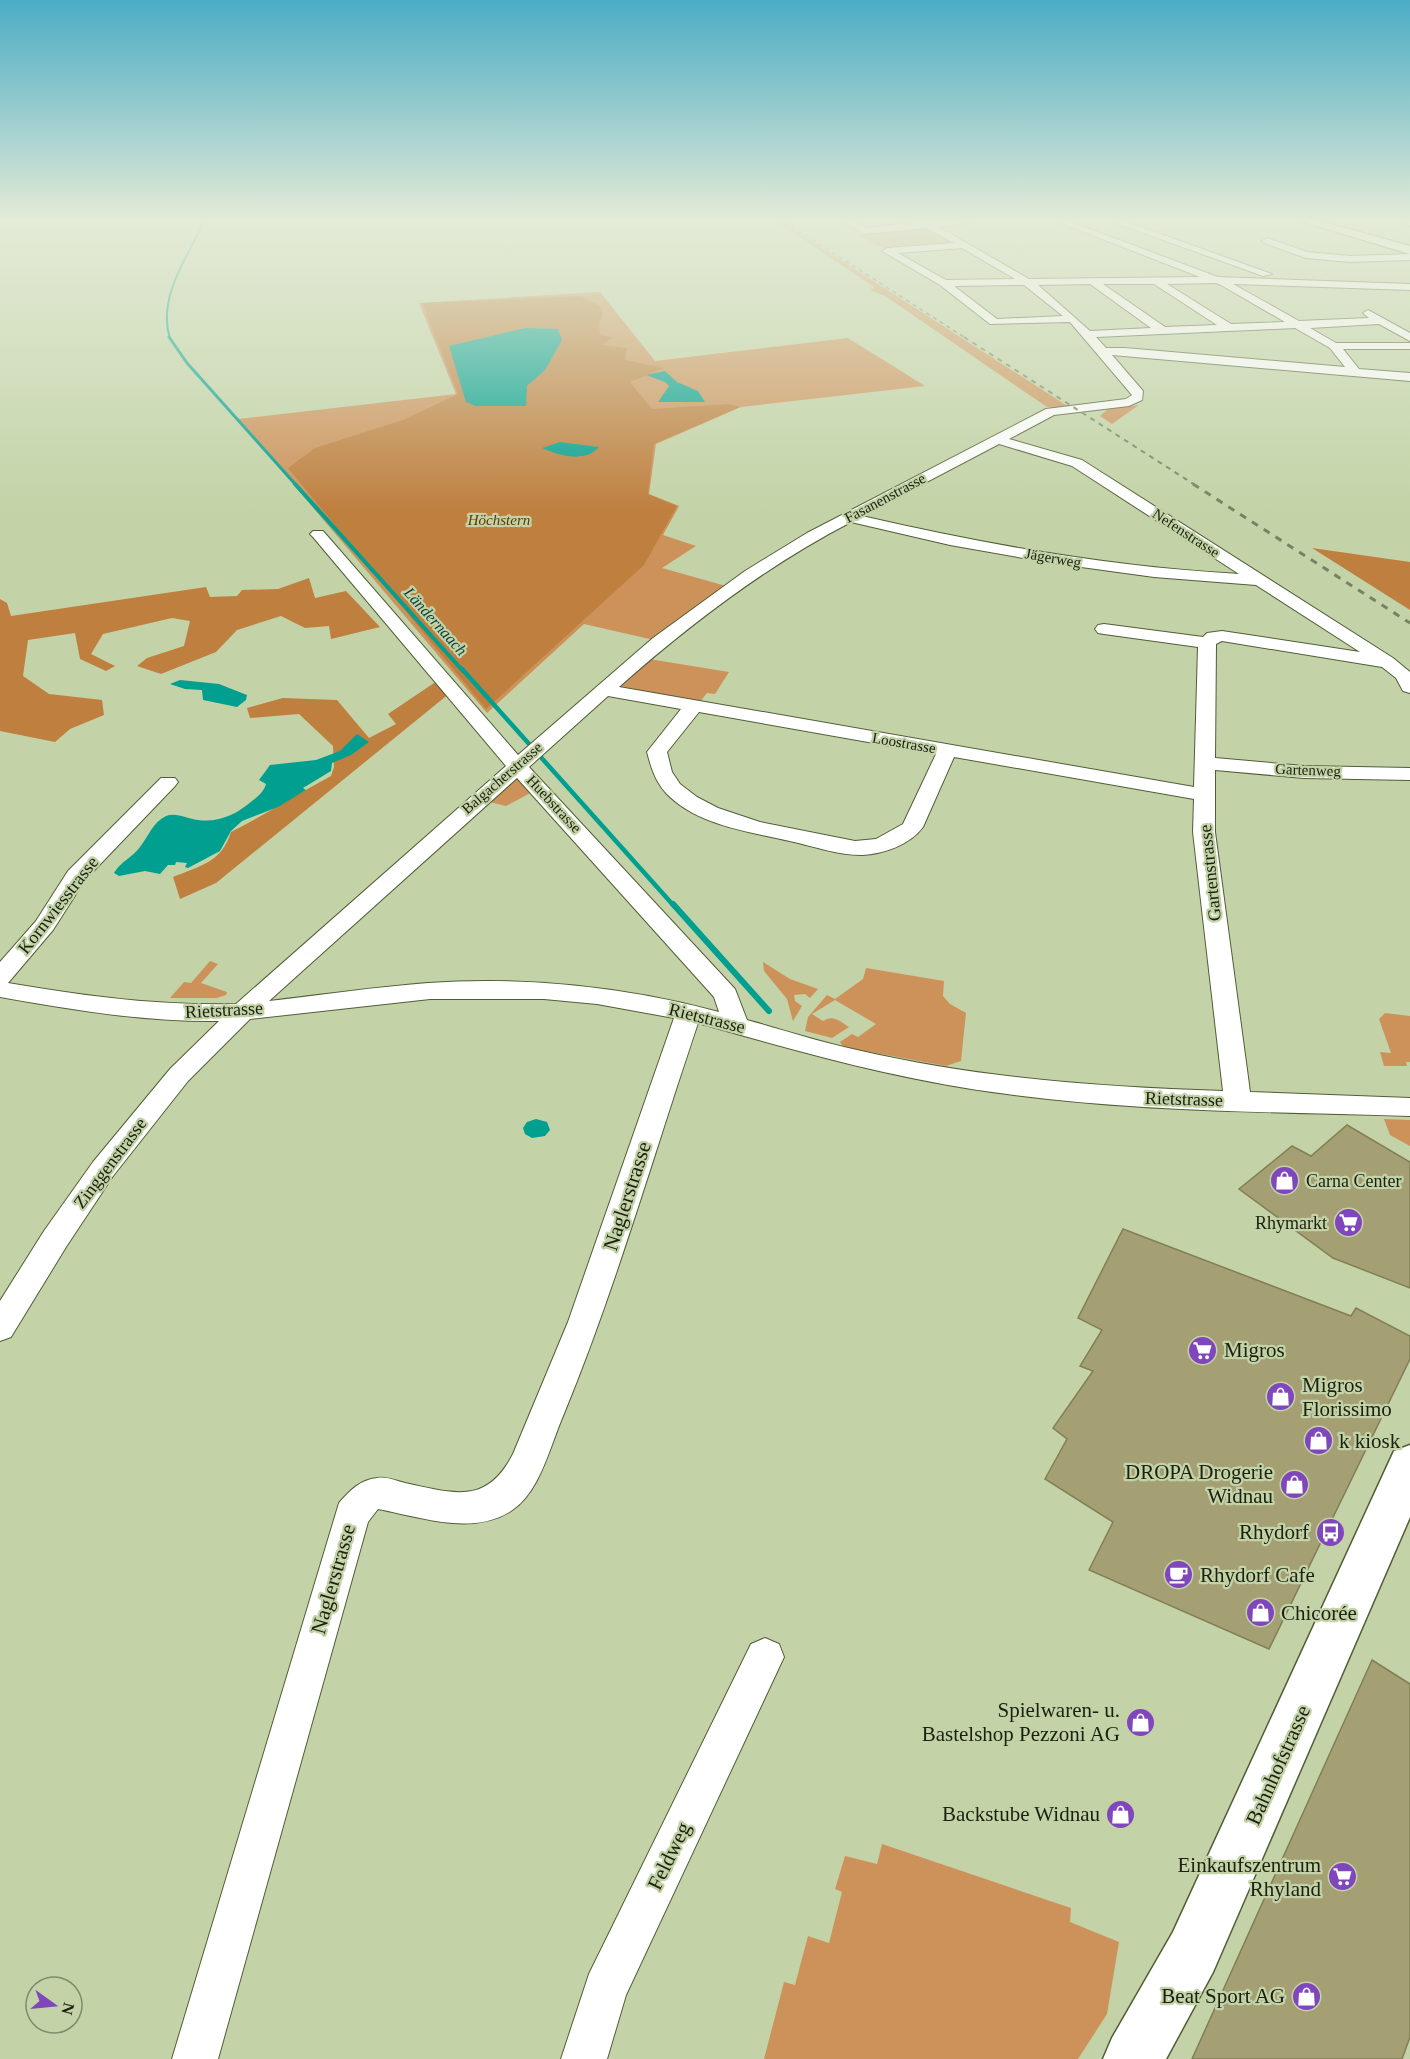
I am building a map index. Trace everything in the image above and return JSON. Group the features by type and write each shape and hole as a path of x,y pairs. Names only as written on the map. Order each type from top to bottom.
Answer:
{"main road":[{"name":"Bahnhofstrasse","path":"1133,2059 1194,1952 1410,1465"}],"street":[{"path":"989,318 994,322 1072,319 1104,352 1137,391 1138,397 1129,402 1051,412 997,440"},
{"path":"1145,318 1163,331"},
{"path":"1214,318 1229,328"},
{"path":"1287,318 1334,346 1355,372"},
{"path":"1378,318 1410,338"},
{"path":"1087,335 1383,321"},
{"path":"1334,346 1410,346"},
{"path":"1104,352 1125,351 1410,377"},
{"name":"Fasanenstrasse","path":"775,559 849,517 997,440"},
{"name":"Nefenstrasse","path":"997,440 1050,453 1077,463 1387,662 1403,675 1410,687"},
{"name":"Jägerweg","path":"849,517 920,535 1109,568 1260,580"},
{"name":"Huebstrasse","path":"318,534 726,995 735,1023"},
{"name":"Balgacherstrasse","path":"240,1012 603,690 712,601 775,559"},
{"path":"1104,629 1208,643 1213,637 1222,636 1387,662"},
{"name":"Gartenstrasse","path":"1208,643 1204,832 1238,1102"},
{"name":"Loostrasse","path":"603,690 1204,795"},
{"path":"694,706 657,752 658,768 670,784 691,802 728,820 831,844 862,848 887,843 902,836 912,826 947,751"},
{"name":"Gartenweg","path":"1207,763 1304,772 1410,774"},
{"name":"Kornwiesstrasse","path":"0,977 45,925 76,876 168,782"},
{"name":"Rietstrasse","path":"0,989 87,1004 153,1011 240,1012 386,995 472,989 597,996 689,1012 735,1023 858,1059 1005,1085 1104,1096 1410,1107"},
{"name":"Zinggenstrasse","path":"0,1329 55,1239 116,1152 179,1075 240,1012"},
{"name":"Naglerstrasse","path":"195,2059 352,1514 365,1498 378,1493 470,1509 497,1501 516,1483 565,1376 689,1012"},
{"name":"Feldweg","path":"584,2059 605,1990 765,1657"}],"green space":[{"name":"Höchstern","path":"425,318 621,318 655,361 848,338 925,386 741,407 656,444 649,494 679,506 663,535 696,546 662,568 726,586 654,640 584,624 487,713 238,419 456,394"},
{"name":"Höchstern","path":"428,318 601,318 600,335 613,337 602,345 627,348 625,360 664,368 630,382 652,409 729,404 740,407 654,444 648,494 677,506 644,565 486,709 288,468 315,448 403,420 458,394","holes":["525,328 545,370 527,386 449,346","560,442 598,447 581,457 545,450"]},
{"path":"917,318 931,318 1069,407 1047,407"},
{"path":"1139,405 1112,424 1100,416 1108,409"},
{"path":"1312,548 1410,562 1410,610"},
{"path":"309,578 315,598 346,591 380,627 331,639 329,626 305,628 281,616 237,630 216,652 161,674 137,666 147,658 184,646 190,621 172,618 103,634 91,654 115,666 106,671 80,659 75,633 28,640 23,676 49,694 102,700 104,715 70,729 55,742 0,731 0,599 7,603 11,616 206,587 210,597 237,596 242,590 278,589"},
{"path":"649,659 729,672 715,694 707,693 699,703 620,686"},
{"path":"437,681 450,693 216,883 180,899 173,877 209,862 222,850 231,832 331,776 334,767 333,746 299,714 250,718 247,708 283,698 337,700 369,738 396,724 388,714"},
{"path":"518,776 534,791 506,806 489,802"},
{"path":"210,961 218,964 201,983 227,992 226,995 217,998 170,998 184,982 191,983"},
{"path":"763,962 790,979 818,989 810,998 805,994 794,995 795,1001 802,1006 793,1021 787,999 764,971"},
{"path":"866,968 944,981 943,996 950,1004 966,1013 961,1061 946,1066 843,1047 840,1042 852,1034 858,1037 876,1024 835,1000 812,1014 823,1021 830,1018 836,1019 849,1027 832,1038 805,1031 808,1017 827,995 835,999 863,979"},
{"path":"1385,1013 1410,1016 1410,1062 1406,1062 1407,1066 1384,1066 1380,1052 1391,1053 1379,1019"},
{"path":"1384,1119 1410,1120 1410,1146 1390,1135"},
{"path":"882,1844 1071,1908 1070,1922 1119,1942 1107,2014 1078,2059 764,2059 784,1982 795,1985 808,1936 829,1943 842,1892 835,1889 845,1856 877,1864"}],"water":[{"path":"525,328 558,329 562,340 545,370 527,386 526,406 476,406 466,402 449,346"},
{"path":"665,371 677,382 698,391 705,402 658,402 669,386 665,382 646,375"},
{"path":"560,442 599,447 587,455 580,456 564,455 542,448"},
{"path":"180,680 219,684 247,695 246,700 237,707 203,700 202,690 185,689 170,684"},
{"path":"357,734 369,742 351,755 332,763 331,771 303,788 306,790 278,807 242,821 231,831 220,851 188,868 185,867 187,863 176,862 175,865 168,865 160,874 145,871 119,876 114,873 137,851 151,830 166,816 178,815 206,821 227,816 240,810 260,794 266,784 259,780 270,765 316,760 340,751"},
{"path":"536,1119 547,1122 550,1130 545,1136 532,1138 525,1134 523,1128 527,1122"}],"building":[{"name":"Rhymarkt","path":"1347,1125 1410,1162 1410,1288 1333,1258 1239,1189 1292,1146 1311,1156"},
{"path":"1123,1229 1351,1316 1356,1308 1410,1336 1410,1359 1269,1649 1089,1570 1113,1522 1045,1479 1067,1439 1053,1428 1093,1371 1080,1366 1102,1330 1078,1318"},
{"name":"Einkaufszentrum Rhyland","path":"1372,1660 1410,1684 1410,2037 1402,2059 1192,2059"}],"waterway":[{"name":"Ländernaach","path":"167,318 170,338"},
{"name":"Ländernaach","path":"170,338 187,363 296,485"},
{"name":"Ländernaach","path":"295,484 463,671"},
{"name":"Ländernaach","path":"462,669 674,906"},
{"name":"Ländernaach","path":"673,904 769,1011"}],"railway":[{"path":"934,318 967,339"},
{"path":"964,337 1195,485"},
{"path":"1193,484 1410,623"}],"place":[{"name":"Carna Center","path":"1285,1181"},
{"name":"Rhymarkt","path":"1348,1223"},
{"name":"Migros","path":"1203,1350"},
{"name":"Migros Florissimo","path":"1281,1397"},
{"name":"k kiosk","path":"1318,1441"},
{"name":"DROPA Drogerie Widnau","path":"1294,1484"},
{"name":"Rhydorf","path":"1330,1532"},
{"name":"Rhydorf Cafe","path":"1179,1575"},
{"name":"Chicorée","path":"1260,1613"},
{"name":"Spielwaren- u. Bastelshop Pezzoni AG","path":"1141,1722"},
{"name":"Backstube Widnau","path":"1121,1814"},
{"name":"Einkaufszentrum Rhyland","path":"1342,1877"},
{"name":"Beat Sport AG","path":"1306,1996"}]}
